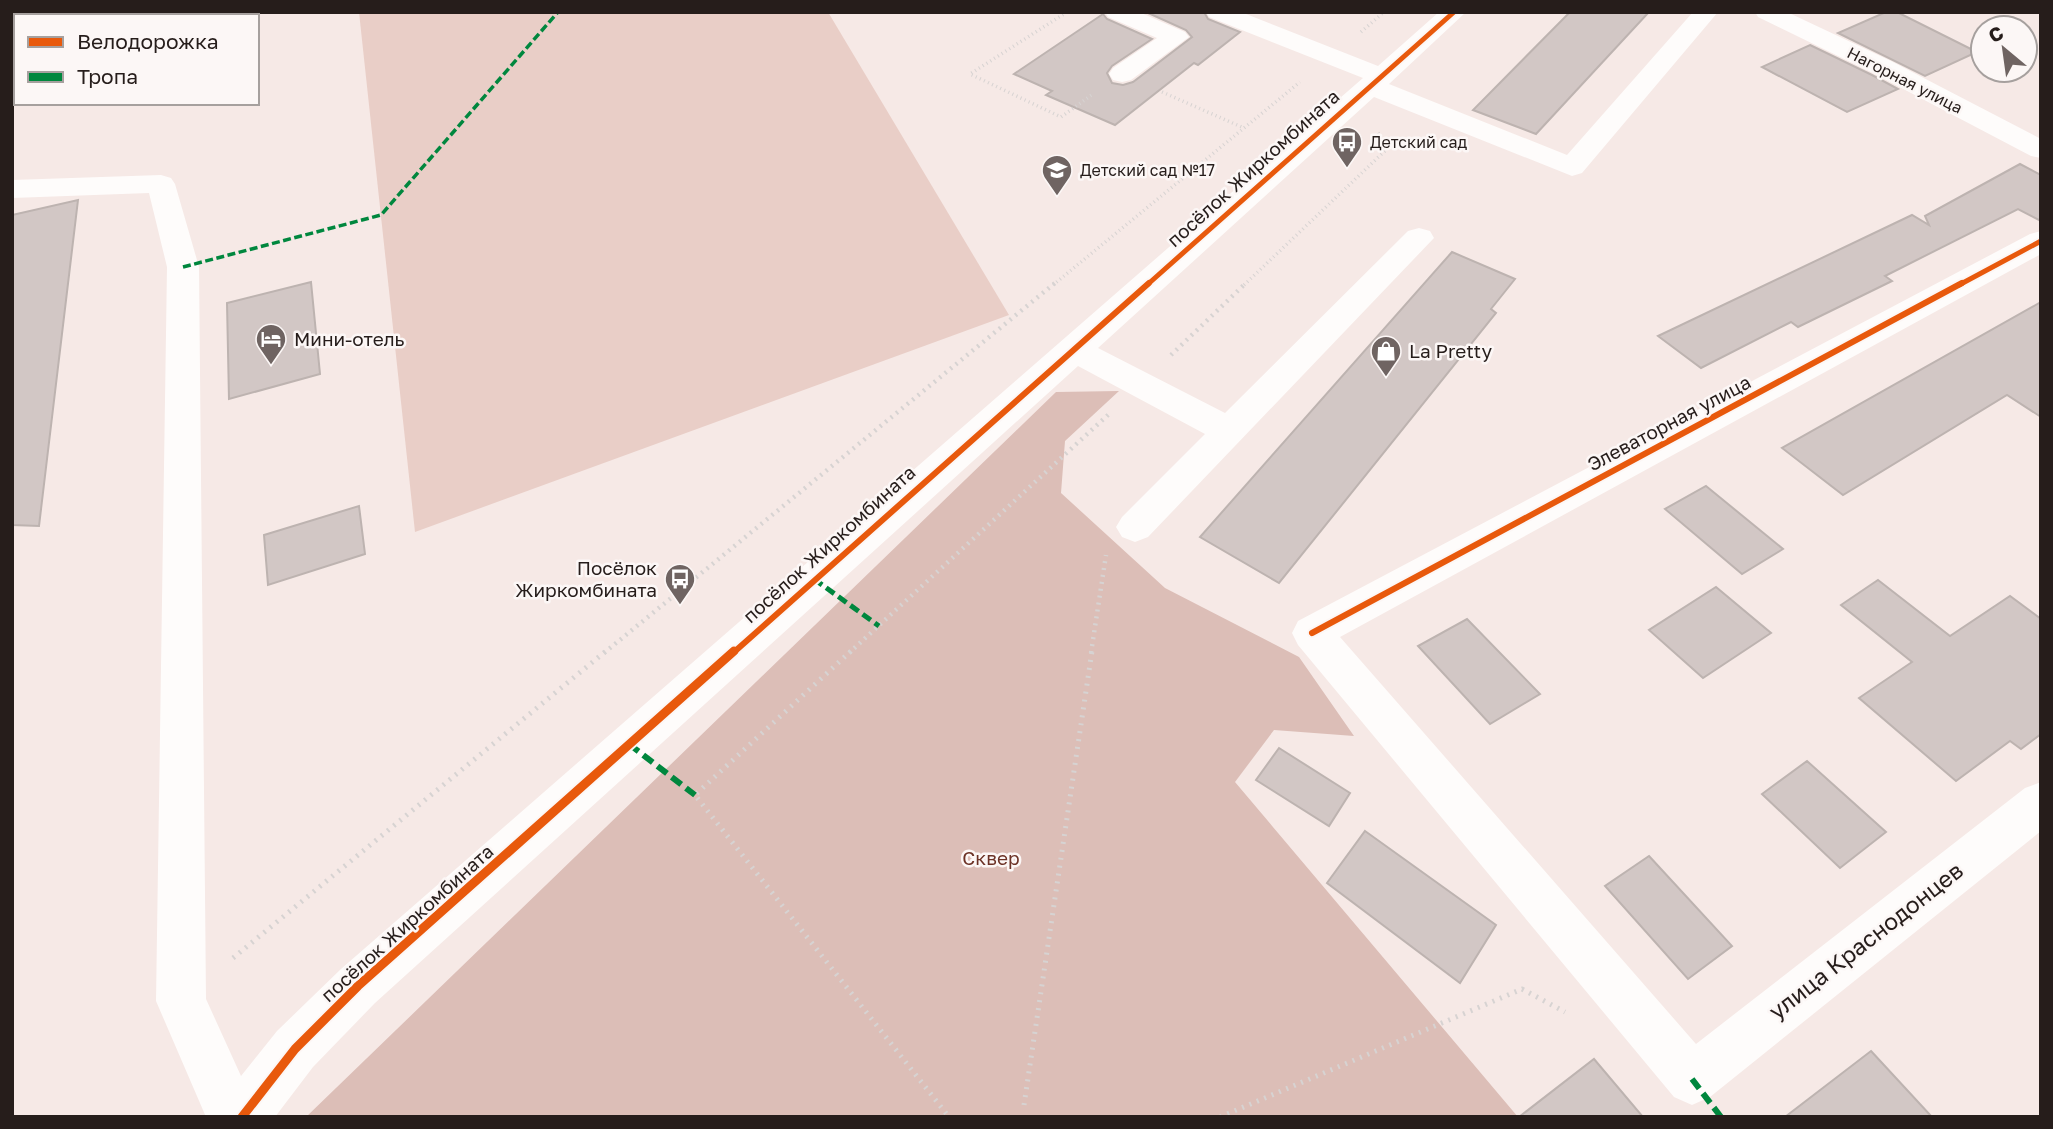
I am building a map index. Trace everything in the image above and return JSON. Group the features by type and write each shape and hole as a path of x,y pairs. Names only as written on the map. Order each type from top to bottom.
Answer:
{"street":[{"path":"1117,12 1176,37 1122,74"},
{"name":"посёлок Жиркомбината","path":"242,1117 295,1049 358,986 1454,12"},
{"path":"1225,13 1331,57 1369,87 1572,167 1706,12"},
{"name":"Нагорная улица","path":"1767,12 1882,67 2041,150"},
{"path":"12,189 161,184 183,267 181,1001 233,1117"},
{"path":"1135,527 1419,238"},
{"name":"Элеваторная улица","path":"1692,1079 1312,633 2041,242"},
{"path":"1073,349 1228,431"},
{"name":"улица Краснодонцев","path":"1692,1079 2041,803"}],"path":[{"path":"1067,12 970,74 1061,117 1122,74 1244,128"},
{"path":"181,1001 1384,12"},
{"path":"949,1117 695,794 1140,384 1388,148 1369,87"},
{"path":"1024,1105 1108,543 1135,527"},
{"path":"1220,1117 1522,989 1570,1015"}],"shaded area":[{"path":"359,12 828,12 1009,315 415,532"}],"green space":[{"name":"Сквер","path":"1119,391 1065,441 1061,493 1165,588 1299,657 1354,736 1274,730 1235,782 1518,1117 306,1117 1056,392"}],"building":[{"path":"1146,12 1204,12 1208,19 1240,32 1198,65 1194,63 1115,125 1046,95 1052,91 1014,74 1103,14 1107,19 1152,39 1112,66 1107,73 1112,83 1123,85 1133,82 1192,37 1186,30"},
{"path":"1570,12 1649,12 1536,134 1473,110"},
{"path":"1886,12 1897,12 1969,48 1969,56 1925,76 1838,33"},
{"path":"1810,45 1898,89 1847,112 1762,67"},
{"path":"2020,164 2041,175 2041,221 2018,209 1885,276 1892,281 1798,327 1791,322 1701,368 1658,336 1912,215 1929,225 1925,216"},
{"path":"78,200 39,526 12,525 12,215"},
{"path":"1452,252 1515,279 1491,309 1496,313 1279,583 1200,537"},
{"path":"311,282 320,374 229,399 227,303"},
{"path":"2041,302 2041,417 2007,395 1843,495 1782,448"},
{"path":"1706,486 1783,549 1742,574 1665,509"},
{"path":"359,506 365,554 268,585 264,535"},
{"path":"1878,580 1950,636 2010,596 2041,619 2041,734 2021,749 2010,741 1956,781 1859,698 1912,662 1841,605"},
{"path":"1716,587 1771,633 1703,678 1649,630"},
{"path":"1467,619 1540,694 1490,724 1418,646"},
{"path":"1279,748 1350,793 1329,826 1256,780"},
{"path":"1807,761 1886,832 1840,868 1762,794"},
{"path":"1365,831 1496,925 1460,983 1327,883"},
{"path":"1649,856 1732,946 1688,979 1605,886"},
{"path":"1871,1051 1932,1117 1785,1117"},
{"path":"1594,1059 1643,1117 1519,1117"}],"marked path":[{"path":"183,267 381,215 558,12"},
{"path":"814,579 879,626"},
{"path":"629,744 695,795"},
{"path":"1692,1079 1721,1117"}],"cycle path":[{"path":"242,1117 295,1049 358,986 1454,12"},
{"path":"1312,633 2041,241"}],"place":[{"name":"Детский сад","path":"1347,169"},
{"name":"Детский сад №17","path":"1057,197"},
{"name":"Мини-отель","path":"271,366"},
{"name":"La Pretty","path":"1386,378"},
{"name":"Посёлок Жиркомбината","path":"680,606"}]}
